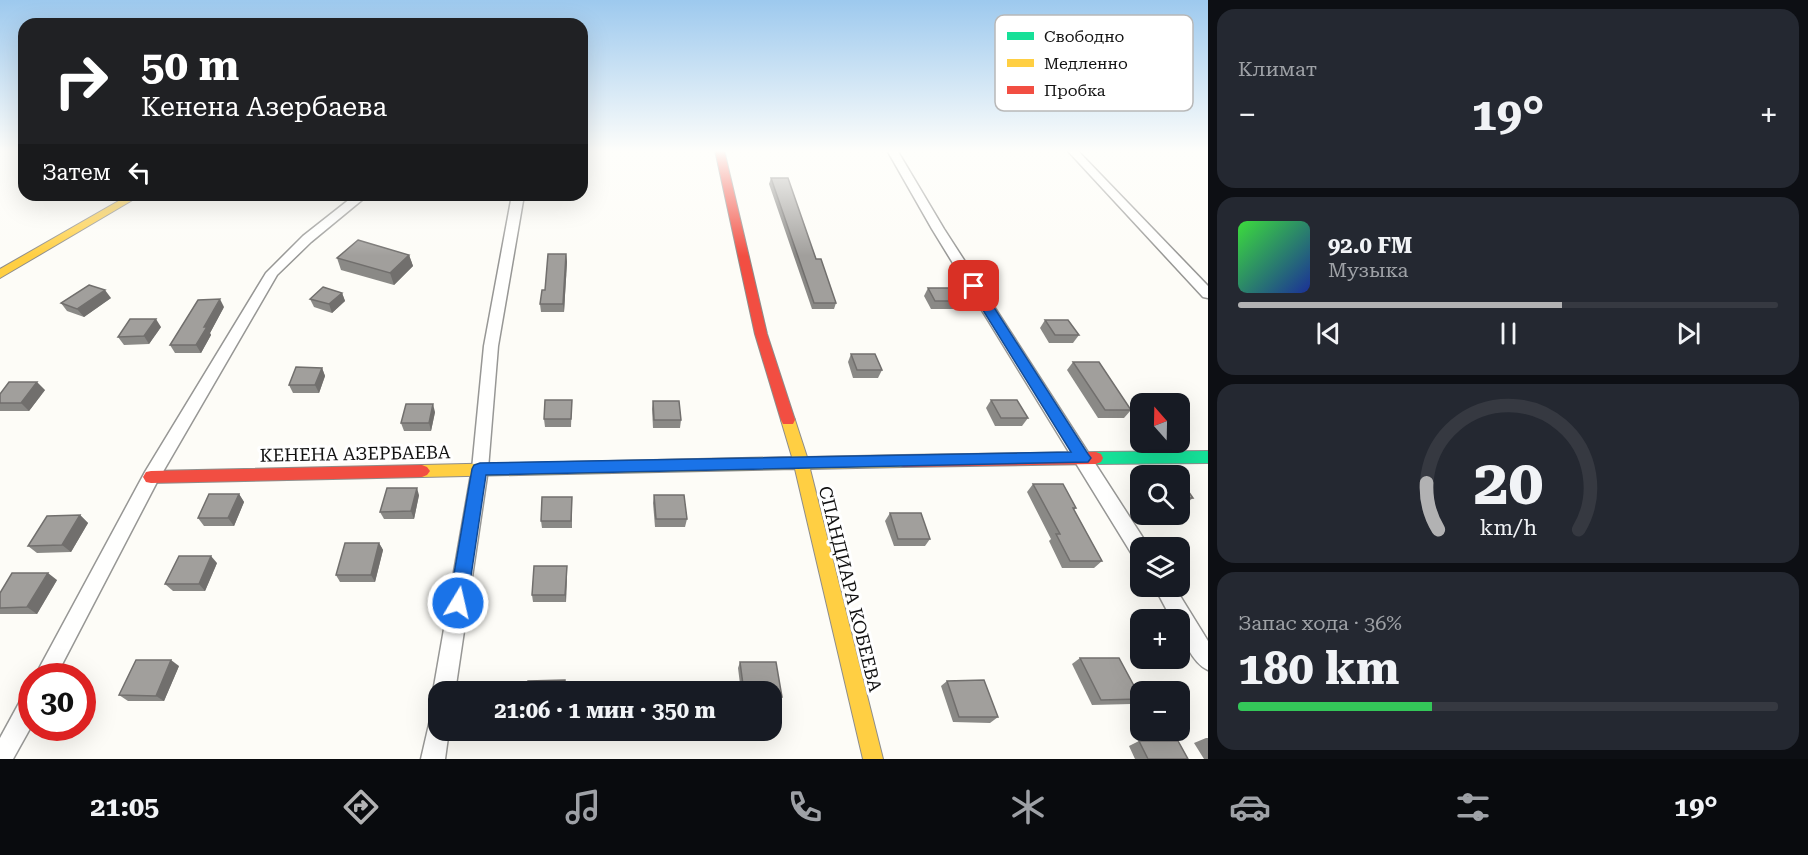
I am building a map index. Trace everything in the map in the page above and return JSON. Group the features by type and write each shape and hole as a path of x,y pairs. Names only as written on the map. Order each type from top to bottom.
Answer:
{"street":[{"name":"СПАНДИАРА КОБЕЕВА","path":"727,185 760,333 801,462 873,759"},
{"path":"913,185 1132,537"},
{"path":"1105,185 1208,294"},
{"path":"0,274 126,201"},
{"path":"52,663 151,477 272,273 307,239 354,201"},
{"path":"446,681 480,469 491,346 517,201"},
{"name":"КЕНЕНА АЗЕРБАЕВА","path":"151,477 801,462 1208,457"},
{"path":"1169,597 1208,660"},
{"path":"1,759 18,728"},
{"path":"433,759 436,741"}],"building":[{"path":"774,185 791,185 816,259 821,259 836,303 814,303"},
{"path":"358,240 409,255 390,273 337,258"},
{"path":"548,254 566,254 563,304 540,304 542,290 545,290"},
{"path":"89,285 105,290 77,309 61,303"},
{"path":"323,287 342,293 329,304 310,299"},
{"path":"928,288 950,288 958,301 935,301"},
{"path":"220,299 196,345 170,345 198,300"},
{"path":"130,319 156,319 144,336 118,337"},
{"path":"1045,320 1068,320 1079,335 1055,335"},
{"path":"851,354 875,354 882,370 857,370"},
{"path":"1073,362 1099,362 1130,408 1105,410"},
{"path":"296,367 322,368 315,385 289,385"},
{"path":"9,382 37,382 21,403 0,403 0,394"},
{"path":"545,400 572,400 571,419 544,419"},
{"path":"991,400 1017,400 1028,418 1001,418"},
{"path":"653,401 679,401 681,420 654,420"},
{"path":"406,404 433,404 429,423 401,423"},
{"path":"1033,484 1063,484 1076,508 1073,508 1102,561 1070,561 1056,534 1060,534"},
{"path":"387,488 417,488 411,511 380,512"},
{"path":"209,494 239,494 228,518 198,518"},
{"path":"654,495 684,495 687,519 656,519"},
{"path":"542,497 572,497 571,521 541,521"},
{"path":"890,513 921,513 930,539 898,539"},
{"path":"80,515 62,545 28,546 47,516"},
{"path":"345,543 379,543 371,575 336,575"},
{"path":"179,556 211,556 199,584 165,584"},
{"path":"534,566 567,566 565,595 532,595"},
{"path":"12,573 48,573 27,607 0,608 0,593"},
{"path":"1080,658 1119,658 1131,681 1130,699 1101,700"},
{"path":"136,660 171,660 156,696 119,695"},
{"path":"740,662 776,662 779,681 743,681"},
{"path":"984,680 998,717 959,717 947,681"},
{"path":"1139,741 1178,741 1188,759 1148,759"}],"traffic: fast":[{"path":"1096,458 1208,457"}],"traffic: slow":[{"path":"0,274 126,201"},
{"path":"788,420 801,462 873,759"},
{"path":"422,471 903,461"}],"traffic: jam":[{"path":"727,185 761,334 788,420"},
{"path":"903,461 1096,458"},
{"path":"151,477 422,471"}],"route":[{"path":"458,603 480,469 1083,458 974,286"}]}
